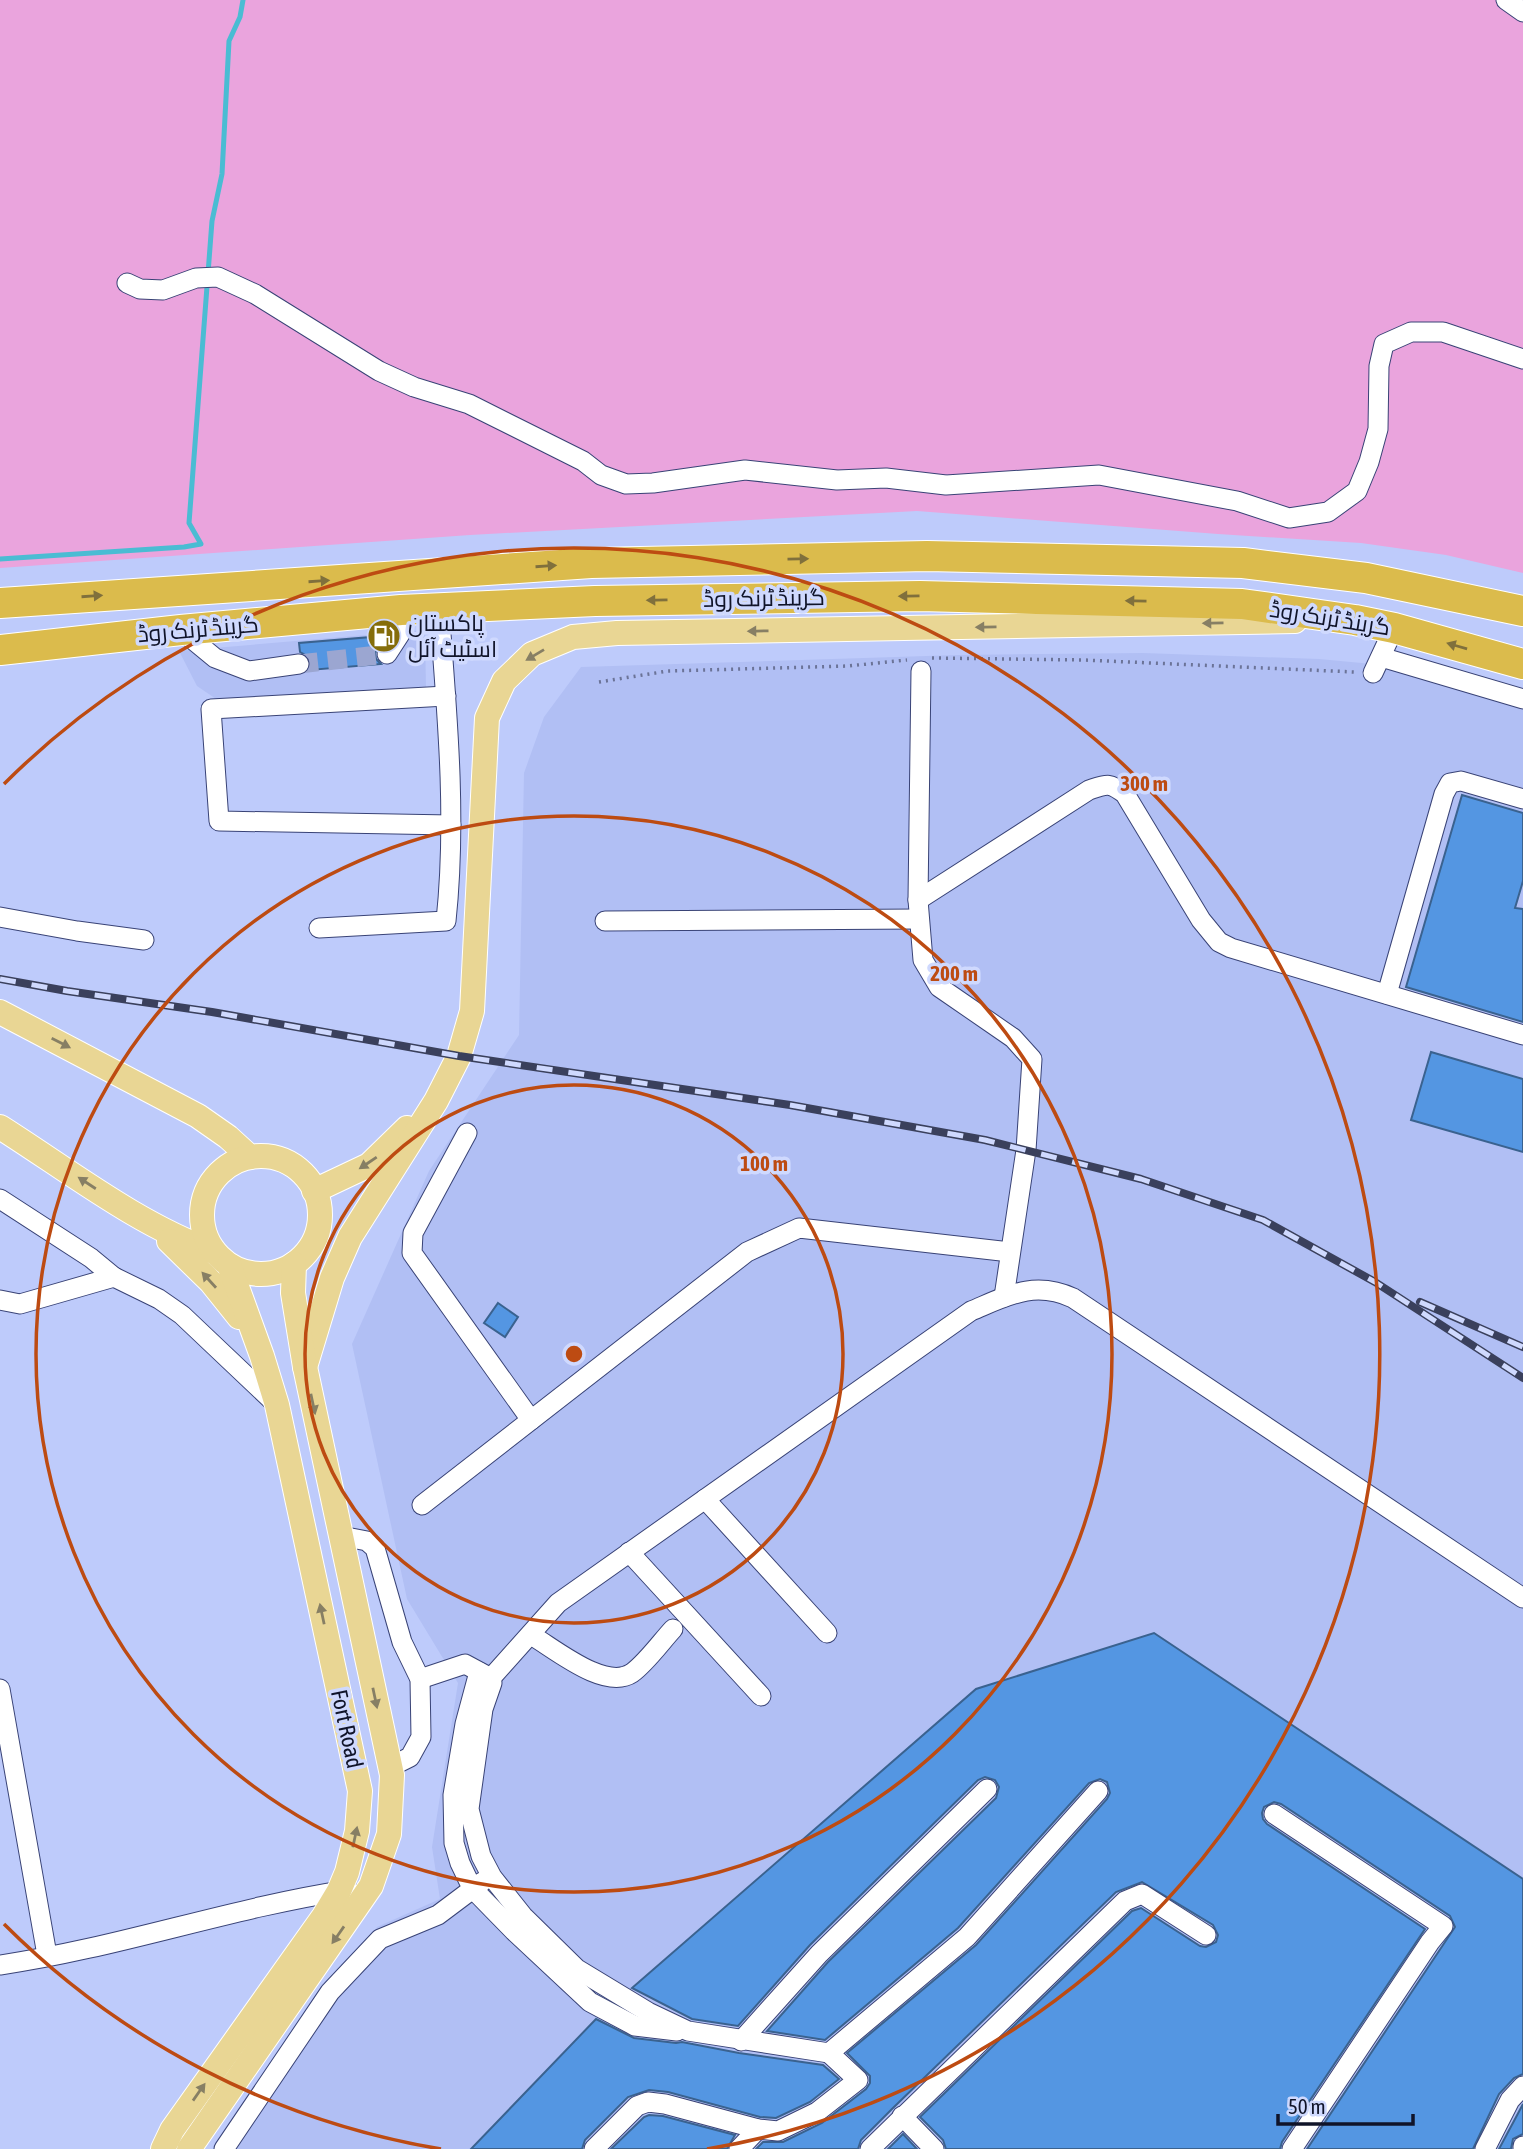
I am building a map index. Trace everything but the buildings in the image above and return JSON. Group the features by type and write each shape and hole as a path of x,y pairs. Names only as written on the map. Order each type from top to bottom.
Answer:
{"highway":[{"name":"گرینڈ ٹرنک روڈ","path":"8,600 58,599 591,563 927,556 1243,563 1366,578 1523,611"},
{"name":"گرینڈ ٹرنک روڈ","path":"0,650 401,610 595,601 920,596 1242,604 1394,628 1523,664"},
{"path":"58,599 65,642"}],"main road":[{"path":"305,1367 332,1278 350,1237 436,1101 459,1056 472,1011 487,718 505,681 532,654 573,637 617,633 1355,620"},
{"path":"0,1012 198,1116 250,1157"},
{"path":"314,1191 369,1165 436,1101"},
{"path":"0,1127 145,1220 245,1272 262,1274 279,1271 294,1264 306,1253 315,1238 319,1223 319,1206 306,1177 280,1159 265,1156 250,1157 231,1164 215,1177 205,1195 201,1214 204,1234 222,1259"},
{"path":"145,1220 179,1249 211,1282 239,1317 262,1356"},
{"name":"Fort Road","path":"163,2149 172,2130 339,1891 347,1872 357,1831 360,1791 277,1405 262,1356 222,1259"},
{"name":"Fort Road","path":"189,2149 371,1886 389,1834 392,1775 305,1367 293,1293 294,1264"}],"street":[{"path":"1506,0 1523,12"},
{"path":"127,283 140,289 163,290 196,278 218,277 255,294 379,371 414,387 469,404 583,461 601,475 626,484 653,483 745,470 837,480 886,478 946,485 1099,475 1237,500 1289,518 1328,512 1357,491 1369,463 1378,429 1379,366 1384,344 1411,332 1443,332 1523,359"},
{"path":"319,928 446,921 451,825 446,696 439,608"},
{"path":"387,654 400,634 401,610"},
{"path":"1394,628 1377,665 1523,699"},
{"path":"181,630 215,658 249,671 299,664"},
{"path":"921,663 918,909 923,960 939,987 1013,1038 1032,1059 1026,1150 1004,1297"},
{"path":"446,696 211,709 219,821 451,825"},
{"path":"1387,994 1444,794 1450,783 1461,781 1523,799"},
{"path":"605,921 918,909 1089,790 1113,785 1125,794 1201,920 1219,943 1523,1035"},
{"path":"0,916 77,931 144,940"},
{"path":"467,1133 413,1233 412,1253 531,1420"},
{"path":"0,1199 91,1258 114,1277 151,1294 182,1315 277,1405"},
{"path":"422,1505 747,1252 799,1228 1010,1252"},
{"path":"0,1300 20,1304 114,1277"},
{"path":"594,2149 637,2106 648,2102 665,2104 758,2129 778,2131 817,2112 858,2080 829,2053 688,2031 635,2026 590,2002 472,1888 454,1843 453,1795 465,1724 485,1675 531,1634 558,1603 971,1311 1034,1288 1073,1298 1523,1598"},
{"path":"705,1499 827,1633"},
{"path":"341,1536 367,1541 374,1548 402,1642 420,1679 421,1737 410,1757 390,1767"},
{"path":"629,1552 761,1696"},
{"path":"531,1634 600,1676 615,1679 632,1673 673,1629"},
{"path":"420,1679 465,1664 485,1675 492,1683 483,1709 469,1809 481,1856 492,1877 523,1916 577,1969 648,2012 688,2031"},
{"path":"0,1689 47,1955"},
{"path":"741,2040 819,1954 987,1789"},
{"path":"829,2053 967,1937 1098,1791"},
{"path":"1274,1814 1443,1926 1292,2149"},
{"path":"224,2149 330,1992 371,1948 380,1939 445,1911 472,1888 492,1877"},
{"path":"0,1965 286,1899 371,1886"},
{"path":"870,2149 1125,1901 1142,1894 1206,1935"},
{"path":"1485,2149 1510,2100 1523,2086"},
{"path":"901,2116 933,2149"},
{"path":"739,2149 758,2129"}],"path":[{"path":"599,682 668,671 921,663 1084,660 1377,665"}],"shaded area":[{"path":"0,0 1523,0 1523,573 1446,555 1361,543 917,511 470,535 0,568"},
{"path":"425,630 426,690 225,705 197,686 179,651"},
{"path":"1143,653 1319,659 1415,668 1523,700 1523,2149 237,2149 254,2111 377,1927 440,1899 432,1847 458,1683 407,1599 352,1344 429,1171 519,1035 524,773 544,717 581,667 958,655"}],"waterway":[{"path":"0,559 201,544 189,523 212,221 222,174 229,41 240,17 243,0"}],"tunnel":[{"path":"299,664 387,654"}],"railway":[{"path":"0,979 212,1012 459,1056 790,1105 985,1140 1141,1179 1263,1220 1375,1282 1523,1378"},
{"path":"1420,1302 1523,1347"}],"place":[{"name":"پاکستان اسٹیٹ آئل","path":"384,636"}]}
